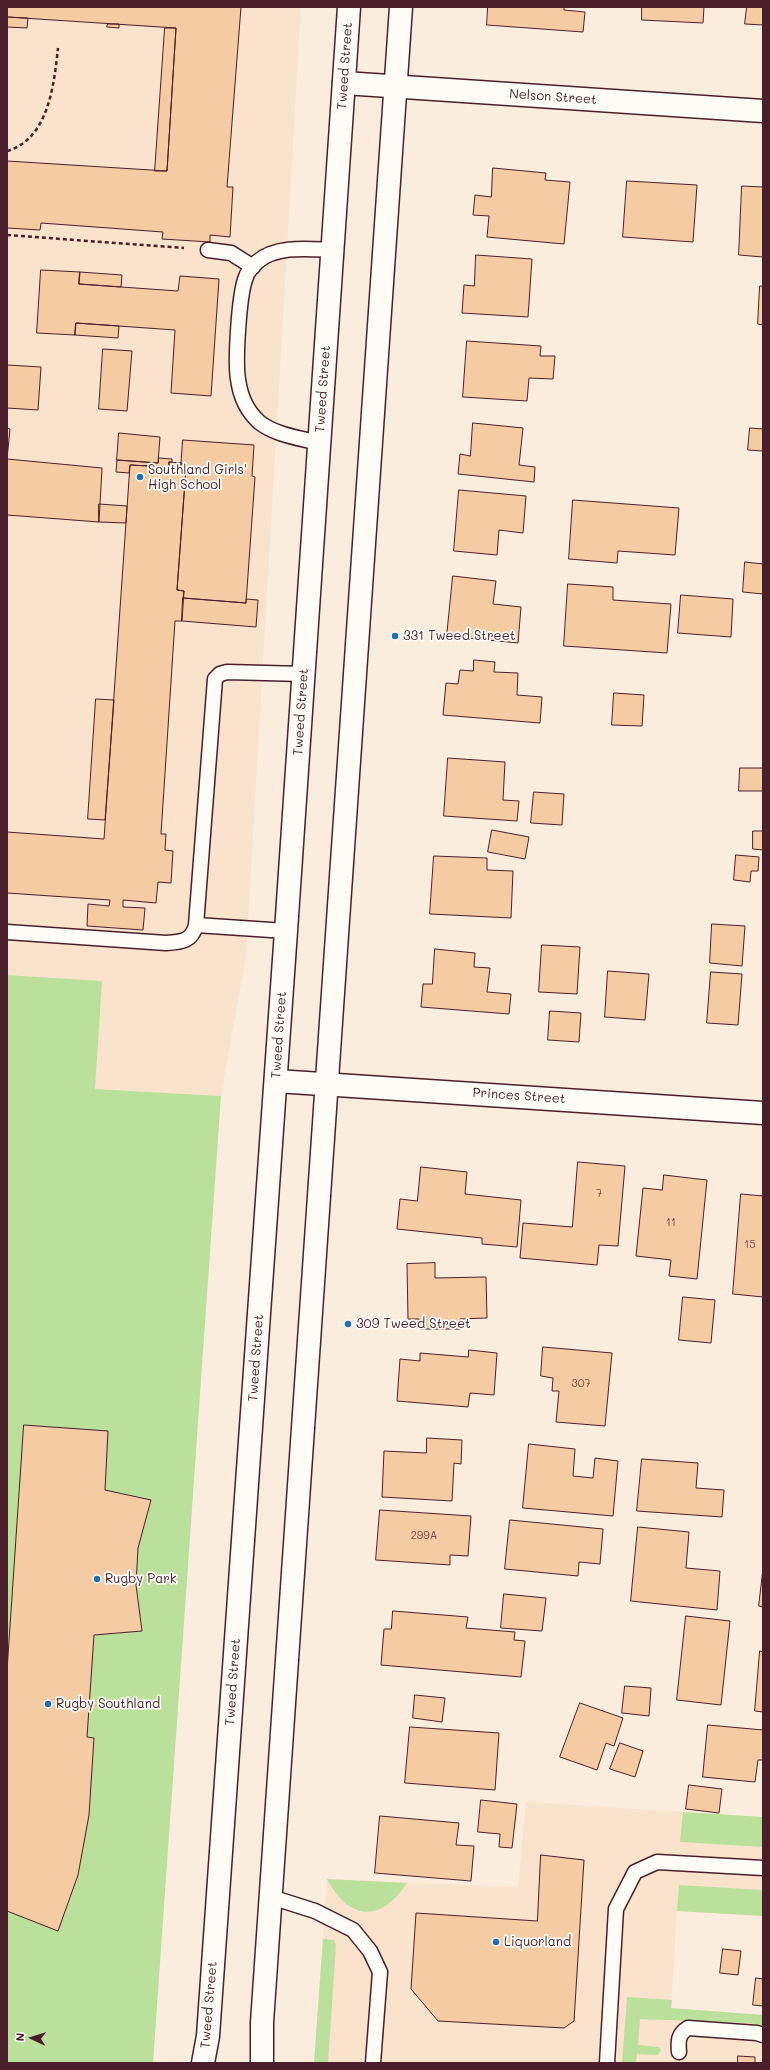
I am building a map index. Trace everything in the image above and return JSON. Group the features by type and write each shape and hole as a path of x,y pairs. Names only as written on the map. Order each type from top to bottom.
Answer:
{"main road":[{"name":"Tweed Street","path":"203,2063 208,2036 276,1081 349,7"},
{"path":"262,2063 262,2022 328,1083 401,7"},
{"name":"Nelson Street","path":"344,83 763,111"},
{"name":"Princes Street","path":"276,1081 328,1083 763,1113"}],"lane":[{"path":"319,443 283,433 260,422 243,399 238,379 241,295 246,276 253,267 270,254 311,249 332,250"},
{"path":"208,250 232,253 253,267"},
{"path":"7,932 178,942 187,940 194,933 196,925 213,688 215,679 220,674 227,672 303,674"},
{"path":"196,925 286,931"},
{"path":"607,2063 616,1909 635,1872 657,1862 763,1868"},
{"path":"271,1897 315,1911 353,1930 370,1951 380,1972 373,2063"},
{"path":"679,2052 678,2040 681,2032 688,2028 757,2033 763,2035"}],"path":[{"path":"7,152 25,142 36,130 44,114 54,78 58,48"},
{"path":"7,235 208,250"}],"shaded area":[{"name":"Southland Girls' High School","path":"7,7 301,7 246,956 221,1096 95,1089 102,981 7,975"},
{"path":"526,1802 763,1817 763,1916 677,1911 671,2008 763,2015 763,2063 314,2063 327,1879 518,1887"}],"green space":[{"name":"Rugby Park","path":"7,975 102,981 95,1089 221,1096 153,2063 7,2063"},
{"path":"683,1812 763,1817 763,1847 680,1842"},
{"path":"327,1879 407,1883 397,1896 387,1905 376,1910 366,1912 356,1909 346,1903 336,1893"},
{"path":"679,1885 763,1890 763,1916 677,1911"},
{"path":"323,1939 334,1940 336,1945 328,2063 314,2063"},
{"path":"627,1997 672,2000 671,2008 763,2015 763,2026 750,2023 640,2019 638,2045 659,2047 661,2050 658,2055 637,2054 636,2063 622,2063"}],"building":[{"path":"7,7 241,7 227,187 233,187 230,237 210,235 210,242 162,239 163,232 41,223 40,230 7,228 7,161 167,171 176,28 7,17"},
{"path":"488,7 564,7 564,10 585,12 583,32 487,25"},
{"path":"642,7 704,7 703,23 642,20"},
{"path":"747,7 763,7 763,25 745,24"},
{"path":"7,17 28,18 27,28 7,27"},
{"path":"108,24 119,24 119,28 107,27"},
{"path":"165,28 176,28 167,171 155,171"},
{"path":"493,168 546,173 545,180 570,182 564,244 487,237 489,216 473,215 475,195 491,197"},
{"path":"627,181 697,185 693,242 623,237"},
{"path":"742,186 763,187 763,257 739,255"},
{"path":"476,255 532,259 528,317 462,313 464,285 474,286"},
{"path":"41,270 80,272 79,284 178,291 180,276 219,279 211,396 171,393 175,330 76,323 75,335 37,333"},
{"path":"80,272 122,275 121,287 79,284"},
{"path":"760,286 763,286 763,325 758,324"},
{"path":"76,323 119,326 118,338 75,335"},
{"path":"467,341 541,346 540,356 555,356 553,379 529,378 527,401 463,397"},
{"path":"103,349 132,351 127,411 99,409"},
{"path":"7,365 41,367 38,410 7,408"},
{"path":"473,423 523,428 519,465 535,467 534,482 458,474 460,454 470,456"},
{"path":"7,428 10,429 7,459"},
{"path":"750,428 763,429 763,451 748,450"},
{"path":"119,433 160,437 158,463 117,460"},
{"path":"183,440 254,445 252,476 255,477 246,603 183,598 184,591 177,590 186,468 181,468"},
{"path":"159,458 172,459 172,462 169,462 169,467 130,465 129,473 116,472 117,460 158,463"},
{"path":"7,459 102,468 99,522 7,515"},
{"path":"169,462 182,463 181,468 186,468 177,590 184,591 182,621 175,621 161,834 166,834 165,850 173,851 171,883 158,882 156,903 123,900 123,907 145,908 143,930 87,926 88,904 109,906 110,900 7,893 7,832 104,839 130,465 169,467"},
{"path":"459,490 526,496 523,533 499,530 497,555 454,551"},
{"path":"573,500 679,508 675,555 618,551 617,563 569,559"},
{"path":"99,504 127,506 126,523 99,522"},
{"path":"745,562 763,564 763,594 743,592"},
{"path":"453,576 496,581 493,604 521,607 518,643 447,636"},
{"path":"568,584 613,587 613,600 671,604 667,653 564,646"},
{"path":"681,595 733,599 731,637 678,633"},
{"path":"183,598 246,603 246,599 258,600 256,627 182,621"},
{"path":"474,660 495,662 494,672 518,673 517,695 542,697 540,723 443,715 446,683 458,684 460,670 473,671"},
{"path":"614,693 644,695 642,726 612,725"},
{"path":"96,699 114,700 105,820 88,819"},
{"path":"448,758 505,762 503,800 519,801 517,821 444,816"},
{"path":"740,768 763,768 763,791 739,791"},
{"path":"534,792 564,794 562,825 531,823"},
{"path":"492,830 529,837 525,859 488,852"},
{"path":"753,831 763,831 763,850 753,849"},
{"path":"736,855 759,857 758,871 751,871 750,882 734,880"},
{"path":"434,856 487,858 487,870 513,871 511,918 430,914"},
{"path":"712,924 745,926 742,966 710,963"},
{"path":"542,945 580,947 577,994 539,992"},
{"path":"435,949 475,953 474,967 490,968 487,992 511,994 509,1014 421,1007 423,984 432,984"},
{"path":"608,971 649,974 645,1020 605,1017"},
{"path":"711,972 742,974 738,1025 707,1023"},
{"path":"550,1011 581,1013 579,1042 548,1040"},
{"path":"578,1162 625,1166 618,1246 599,1245 597,1265 520,1258 523,1223 572,1227"},
{"path":"421,1167 467,1172 465,1194 521,1200 517,1247 482,1244 482,1238 397,1229 400,1199 417,1201"},
{"path":"664,1175 707,1180 697,1279 669,1276 671,1260 636,1256 643,1188 662,1190"},
{"path":"741,1194 763,1196 763,1297 733,1294"},
{"path":"435,1263 435,1278 486,1277 487,1318 460,1319 461,1329 420,1329 419,1319 408,1319 407,1264"},
{"path":"683,1297 715,1300 711,1343 679,1340"},
{"path":"543,1347 612,1353 605,1426 556,1422 559,1391 552,1391 553,1378 541,1376"},
{"path":"469,1350 497,1353 494,1395 470,1393 468,1407 397,1401 400,1359 420,1361 420,1353 468,1357"},
{"name":"Rugby Southland","path":"24,1425 108,1431 105,1490 151,1500 138,1548 136,1585 142,1631 94,1635 87,1737 94,1738 89,1815 78,1875 58,1931 7,1911 7,1671"},
{"path":"427,1438 462,1440 461,1464 454,1463 452,1501 382,1497 384,1451 426,1453"},
{"path":"529,1444 575,1449 573,1476 593,1478 595,1458 618,1461 613,1516 523,1508"},
{"path":"642,1459 698,1463 696,1488 724,1490 722,1517 637,1511"},
{"path":"380,1510 471,1516 468,1556 450,1555 450,1565 376,1560"},
{"path":"510,1520 603,1529 600,1564 579,1562 578,1576 505,1569"},
{"path":"638,1527 689,1532 686,1568 720,1571 717,1610 631,1601"},
{"path":"763,1569 763,1607 759,1606"},
{"path":"504,1594 546,1598 542,1631 501,1628"},
{"path":"393,1611 468,1617 466,1628 515,1632 514,1640 525,1641 521,1677 381,1665 384,1629 391,1629"},
{"path":"686,1616 730,1621 721,1705 677,1700"},
{"path":"760,1651 763,1652 763,1712 755,1711"},
{"path":"625,1686 651,1688 649,1716 622,1713"},
{"path":"415,1695 445,1698 442,1722 413,1718"},
{"path":"580,1703 623,1718 614,1746 606,1743 597,1770 560,1757"},
{"path":"708,1725 763,1730 763,1760 758,1760 755,1782 703,1777"},
{"path":"410,1727 499,1733 495,1790 405,1783"},
{"path":"620,1743 643,1751 635,1777 610,1769"},
{"path":"689,1785 722,1789 719,1813 686,1809"},
{"path":"481,1800 517,1804 512,1848 499,1847 500,1834 478,1832"},
{"path":"380,1816 459,1823 456,1845 474,1846 471,1881 375,1873"},
{"name":"Liquorland","path":"541,1855 584,1860 574,2021 564,2028 438,2021 411,1989 416,1913 537,1921"},
{"path":"723,1949 741,1951 738,1975 720,1973"},
{"path":"756,1978 763,1979 763,2006 753,2005"},
{"path":"738,2056 755,2057 755,2063 738,2063"}],"place":[{"name":"Southland Girls' High School","path":"140,477"},
{"name":"331 Tweed Street","path":"395,636"},
{"name":"309 Tweed Street","path":"348,1324"},
{"name":"Rugby Park","path":"97,1579"},
{"name":"Rugby Southland","path":"48,1704"},
{"name":"Liquorland","path":"496,1942"}]}
